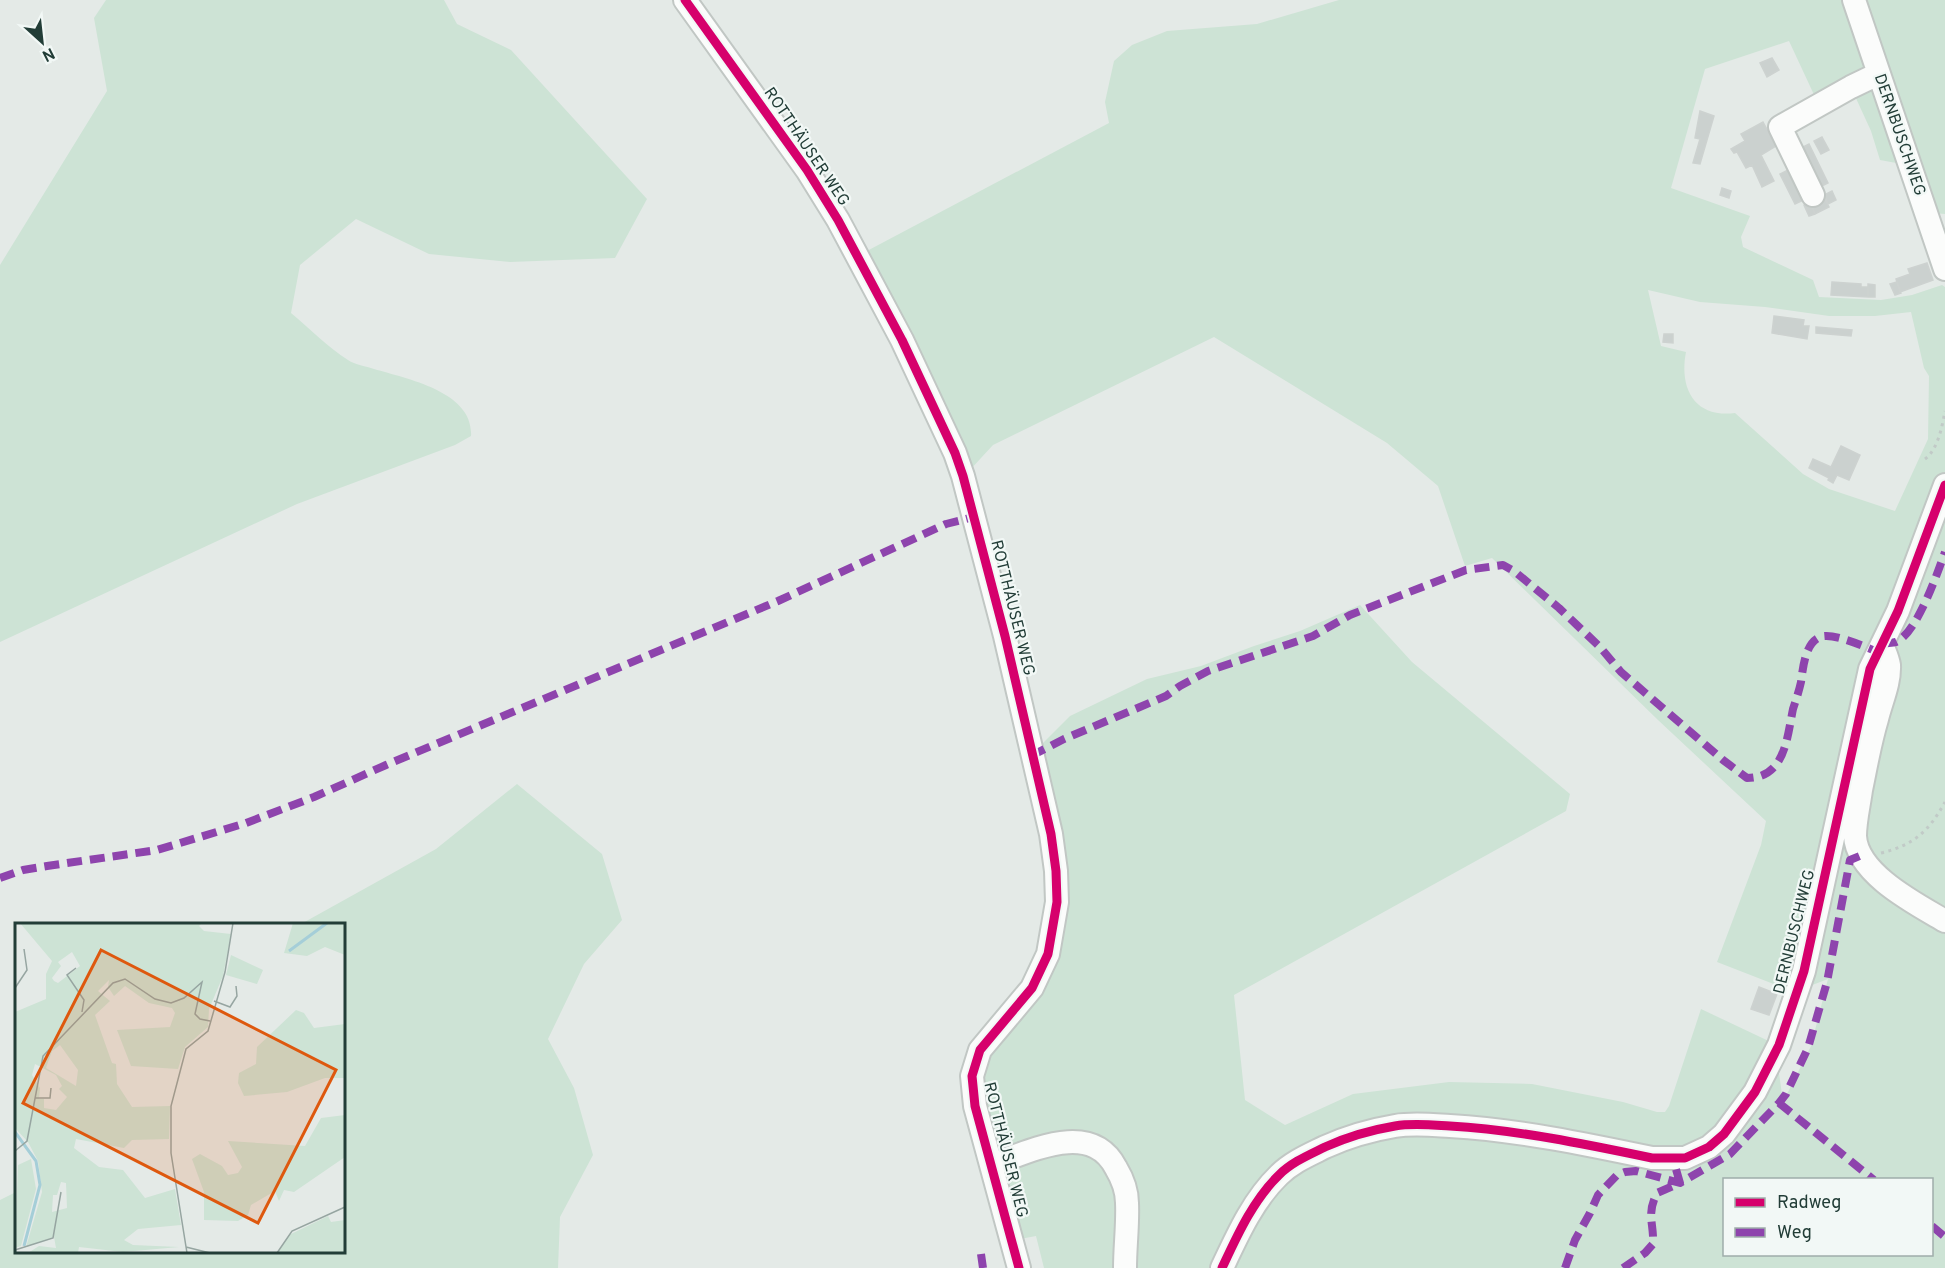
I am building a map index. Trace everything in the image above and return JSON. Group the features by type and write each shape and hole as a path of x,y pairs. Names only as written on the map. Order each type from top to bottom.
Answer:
{"street":[{"name":"ROTTHÄUSER WEG","path":"685,0 807,170 838,220 902,340 955,453 963,476 1005,636 1051,834 1056,892 1052,939 1042,971 1032,988 980,1050 972,1076 972,1089 1019,1268"},
{"name":"DERNBUSCHWEG","path":"1854,0 1945,269"},
{"path":"1813,195 1780,127 1878,74"},
{"name":"DERNBUSCHWEG","path":"1222,1268 1239,1231 1263,1193 1279,1175 1310,1154 1371,1131 1397,1126 1424,1125 1500,1130 1652,1158 1673,1159 1695,1155 1724,1134 1755,1092 1779,1045 1804,970 1870,669 1898,611 1945,485"},
{"path":"1882,644 1889,664 1888,677 1870,742 1855,837 1871,869 1892,888 1945,921"},
{"path":"991,1166 1064,1141 1088,1143 1105,1152 1120,1174 1127,1202 1125,1268"}],"path":[{"path":"1924,459 1930,455 1941,430 1945,411"},
{"path":"1862,855 1891,851 1915,839 1926,831 1945,802"}],"green space":[{"path":"106,0 444,0 457,24 511,50 647,199 615,258 510,262 429,254 356,219 300,265 291,313 326,344 351,362 420,383 451,398 462,408 469,421 471,436 455,445 297,504 0,642 0,265 107,91 94,18"},
{"path":"1339,0 1945,0 1945,214 1933,213 1907,165 1880,160 1871,131 1849,83 1816,99 1789,41 1705,69 1671,188 1750,216 1741,237 1743,247 1813,280 1819,297 1881,300 1912,295 1942,285 1945,287 1945,1268 1044,1268 1036,1236 1020,1239 983,1117 981,1068 1059,948 1039,747 1070,716 1147,679 1201,666 1300,631 1360,605 1412,662 1570,794 1566,811 1234,995 1245,1100 1285,1125 1353,1094 1449,1082 1532,1084 1665,1112 1701,1009 1775,1044 1783,1102 1811,1046 1828,979 1794,992 1717,962 1761,845 1766,821 1658,720 1492,558 1465,566 1438,486 1387,443 1214,337 993,445 969,471 865,252 1109,123 1105,102 1114,61 1132,45 1167,31 1257,24","holes":["1648,290 1700,302 1765,307 1829,316 1875,316 1911,312 1924,368 1929,376 1928,439 1895,511 1829,489 1803,474 1735,413 1709,411 1693,398 1685,377 1686,352 1661,346"]},
{"path":"517,784 602,854 622,920 584,964 548,1039 574,1088 593,1155 560,1217 558,1268 0,1268 0,1200 15,1192 15,1253 345,1253 345,923 303,923 436,849"}],"building":[{"path":"1772,58 1779,70 1767,77 1760,63"},
{"path":"1700,111 1714,116 1700,164 1693,163 1700,139 1695,138"},
{"path":"1763,122 1776,146 1761,155 1774,181 1762,187 1752,165 1746,168 1737,152 1734,153 1731,149 1745,141 1741,134"},
{"path":"1822,137 1829,150 1821,154 1814,141"},
{"path":"1809,144 1828,183 1814,190 1795,151"},
{"path":"1794,167 1808,198 1795,204 1780,174"},
{"path":"1722,188 1731,191 1729,198 1720,195"},
{"path":"1832,191 1836,200 1828,204 1824,195"},
{"path":"1822,194 1829,207 1815,214 1809,200"},
{"path":"1810,202 1815,214 1809,216 1804,205"},
{"path":"1927,263 1933,280 1900,292 1896,279 1910,274 1908,269"},
{"path":"1832,282 1861,284 1861,287 1868,287 1868,297 1831,295"},
{"path":"1897,282 1901,293 1895,295 1890,284"},
{"path":"1868,284 1875,285 1875,297 1868,297"},
{"path":"1774,316 1804,320 1803,326 1809,326 1807,339 1772,333"},
{"path":"1816,327 1852,330 1851,336 1816,333"},
{"path":"1664,334 1673,334 1673,343 1663,342"},
{"path":"1841,446 1860,455 1849,480 1837,475 1833,483 1828,480 1829,478 1809,468 1813,459 1831,467"},
{"path":"1759,987 1777,994 1769,1015 1751,1009"}],"marked path":[{"path":"0,878 23,870 157,850 246,823 314,797 778,601 946,524 973,517"},
{"path":"1882,644 1896,642 1911,627 1925,602 1945,552"},
{"path":"1031,756 1064,739 1166,696 1208,671 1313,636 1350,615 1466,570 1503,565 1514,571 1559,608 1600,647 1621,672 1747,778 1760,776 1769,771 1777,764 1782,754 1806,656 1815,640 1820,637 1833,637 1878,652"},
{"path":"1565,1268 1575,1240 1598,1195 1617,1175 1636,1171 1680,1183 1730,1154 1786,1094 1808,1048 1827,982 1850,860 1862,855"},
{"path":"1779,1103 1872,1178"},
{"path":"1623,1268 1645,1253 1653,1244 1651,1213 1657,1193 1680,1183 1673,1159"},
{"path":"1933,1227 1945,1237"},
{"path":"981,1254 983,1268"}],"cycle path":[{"path":"685,0 807,170 838,220 902,340 955,453 963,476 1005,636 1051,834 1056,871 1057,902 1048,954 1032,988 980,1050 972,1076 975,1106 1019,1268"},
{"path":"1222,1268 1253,1207 1284,1170 1325,1147 1368,1132 1409,1125 1475,1128 1551,1138 1652,1158 1685,1158 1709,1147 1724,1134 1755,1092 1779,1045 1804,971 1870,669 1898,611 1945,485"}]}
